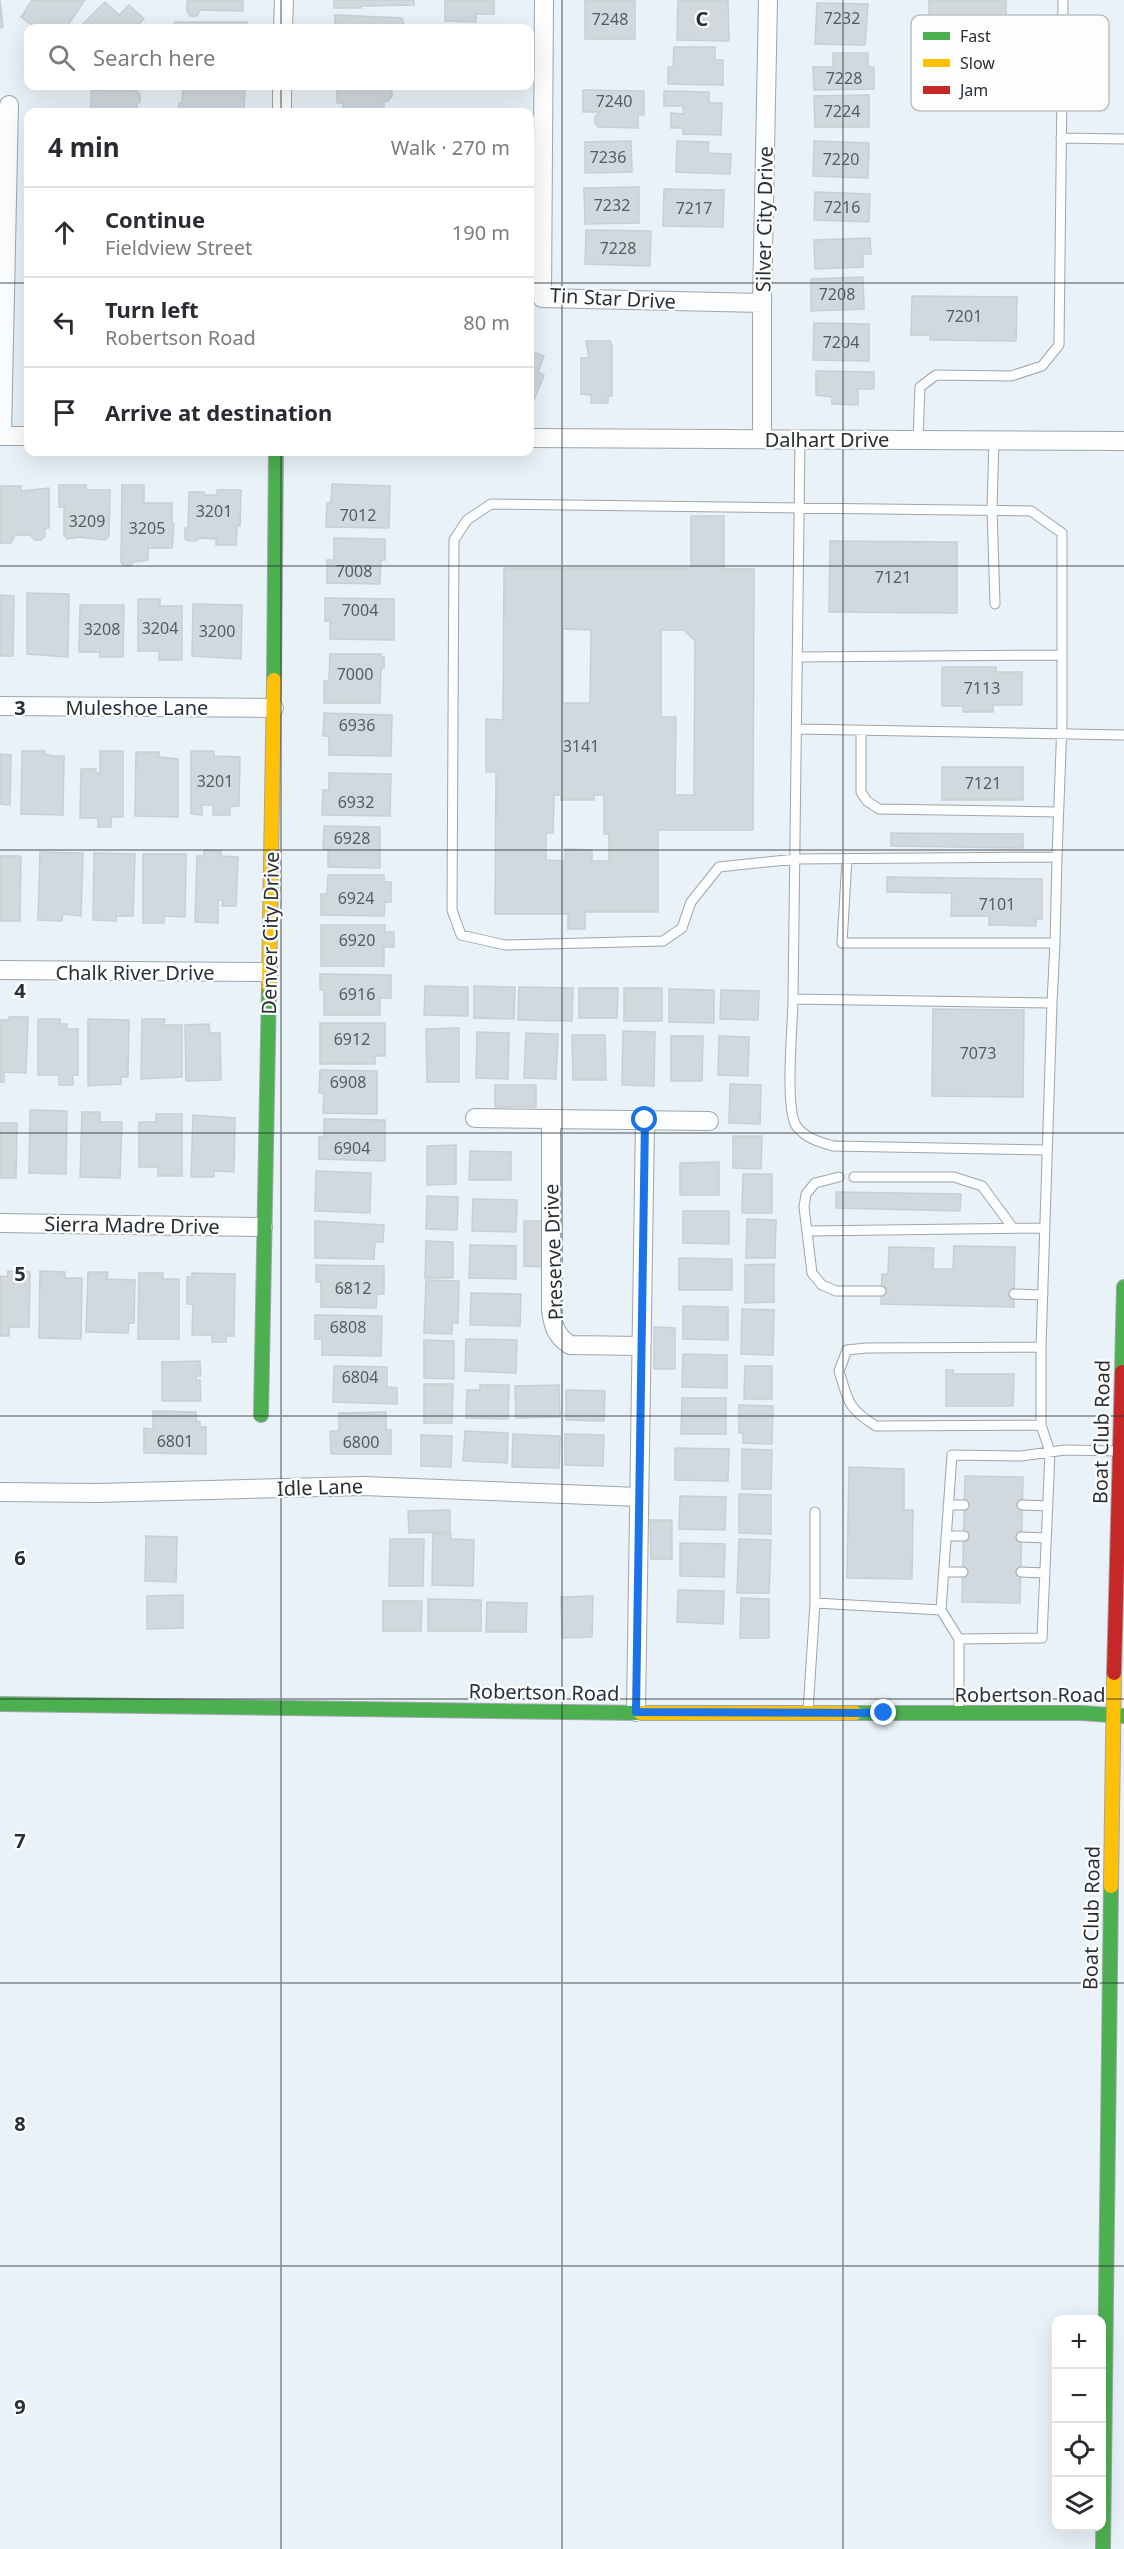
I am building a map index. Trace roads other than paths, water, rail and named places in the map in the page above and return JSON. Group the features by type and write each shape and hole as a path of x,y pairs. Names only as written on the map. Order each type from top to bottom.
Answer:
{"street":[{"path":"283,24 284,0"},
{"name":"Tin Star Drive","path":"544,0 542,298 762,303"},
{"name":"Silver City Drive","path":"762,439 762,303 768,0"},
{"path":"282,90 282,108"},
{"path":"9,105 1,436 24,436"},
{"name":"Dalhart Drive","path":"534,438 1124,441"},
{"name":"Denver City Drive","path":"261,1415 274,708 276,456"},
{"name":"Muleshoe Lane","path":"0,706 274,708"},
{"name":"Chalk River Drive","path":"0,970 269,972"},
{"path":"475,1118 709,1121"},
{"name":"Preserve Drive","path":"551,1119 551,1310 553,1326 560,1338 570,1345 641,1346"},
{"path":"636,1712 645,1120"},
{"name":"Sierra Madre Drive","path":"0,1223 263,1227"},
{"name":"Boat Club Road","path":"1103,2549 1119,1715 1120,1452 1124,1287"},
{"name":"Idle Lane","path":"0,1492 108,1493 363,1486 639,1497"},
{"name":"Robertson Road","path":"0,1704 1119,1715"}],"lane":[{"path":"1063,0 1063,15"},
{"path":"918,439 920,387 936,375 1011,376 1042,366 1059,345 1061,111"},
{"path":"1061,138 1124,139"},
{"path":"800,439 796,859 790,1105 796,1126 809,1138 833,1146 1047,1150"},
{"path":"994,439 992,509 994,604"},
{"path":"959,1639 1042,1638 1050,1452 1041,1425 1041,1347 1061,734 1062,533 1031,511 992,509 491,504 467,520 454,540 452,910 461,934 505,945 663,941 682,928 691,902 719,867 796,859 1056,857"},
{"path":"798,657 1062,655"},
{"path":"797,729 1124,735"},
{"path":"861,730 861,792 867,801 879,809 1058,813"},
{"path":"847,859 842,943 1055,943"},
{"path":"793,999 1052,1003"},
{"path":"839,1176 816,1183 807,1194 804,1207 813,1273 822,1285 836,1291 881,1292"},
{"path":"854,1177 954,1177 982,1186 1013,1228"},
{"path":"808,1231 1045,1228"},
{"path":"1014,1294 1043,1295"},
{"path":"1041,1347 847,1350 838,1371 847,1399 857,1414 876,1426 1041,1425"},
{"path":"960,1713 959,1639 941,1610 952,1455 1022,1456 1065,1450 1120,1452"},
{"path":"948,1505 964,1505"},
{"path":"1022,1505 1048,1506"},
{"path":"808,1713 815,1603 815,1512"},
{"path":"946,1536 964,1536"},
{"path":"1022,1537 1046,1538"},
{"path":"944,1572 963,1572"},
{"path":"1021,1572 1045,1573"},
{"path":"815,1603 941,1610"}]}
